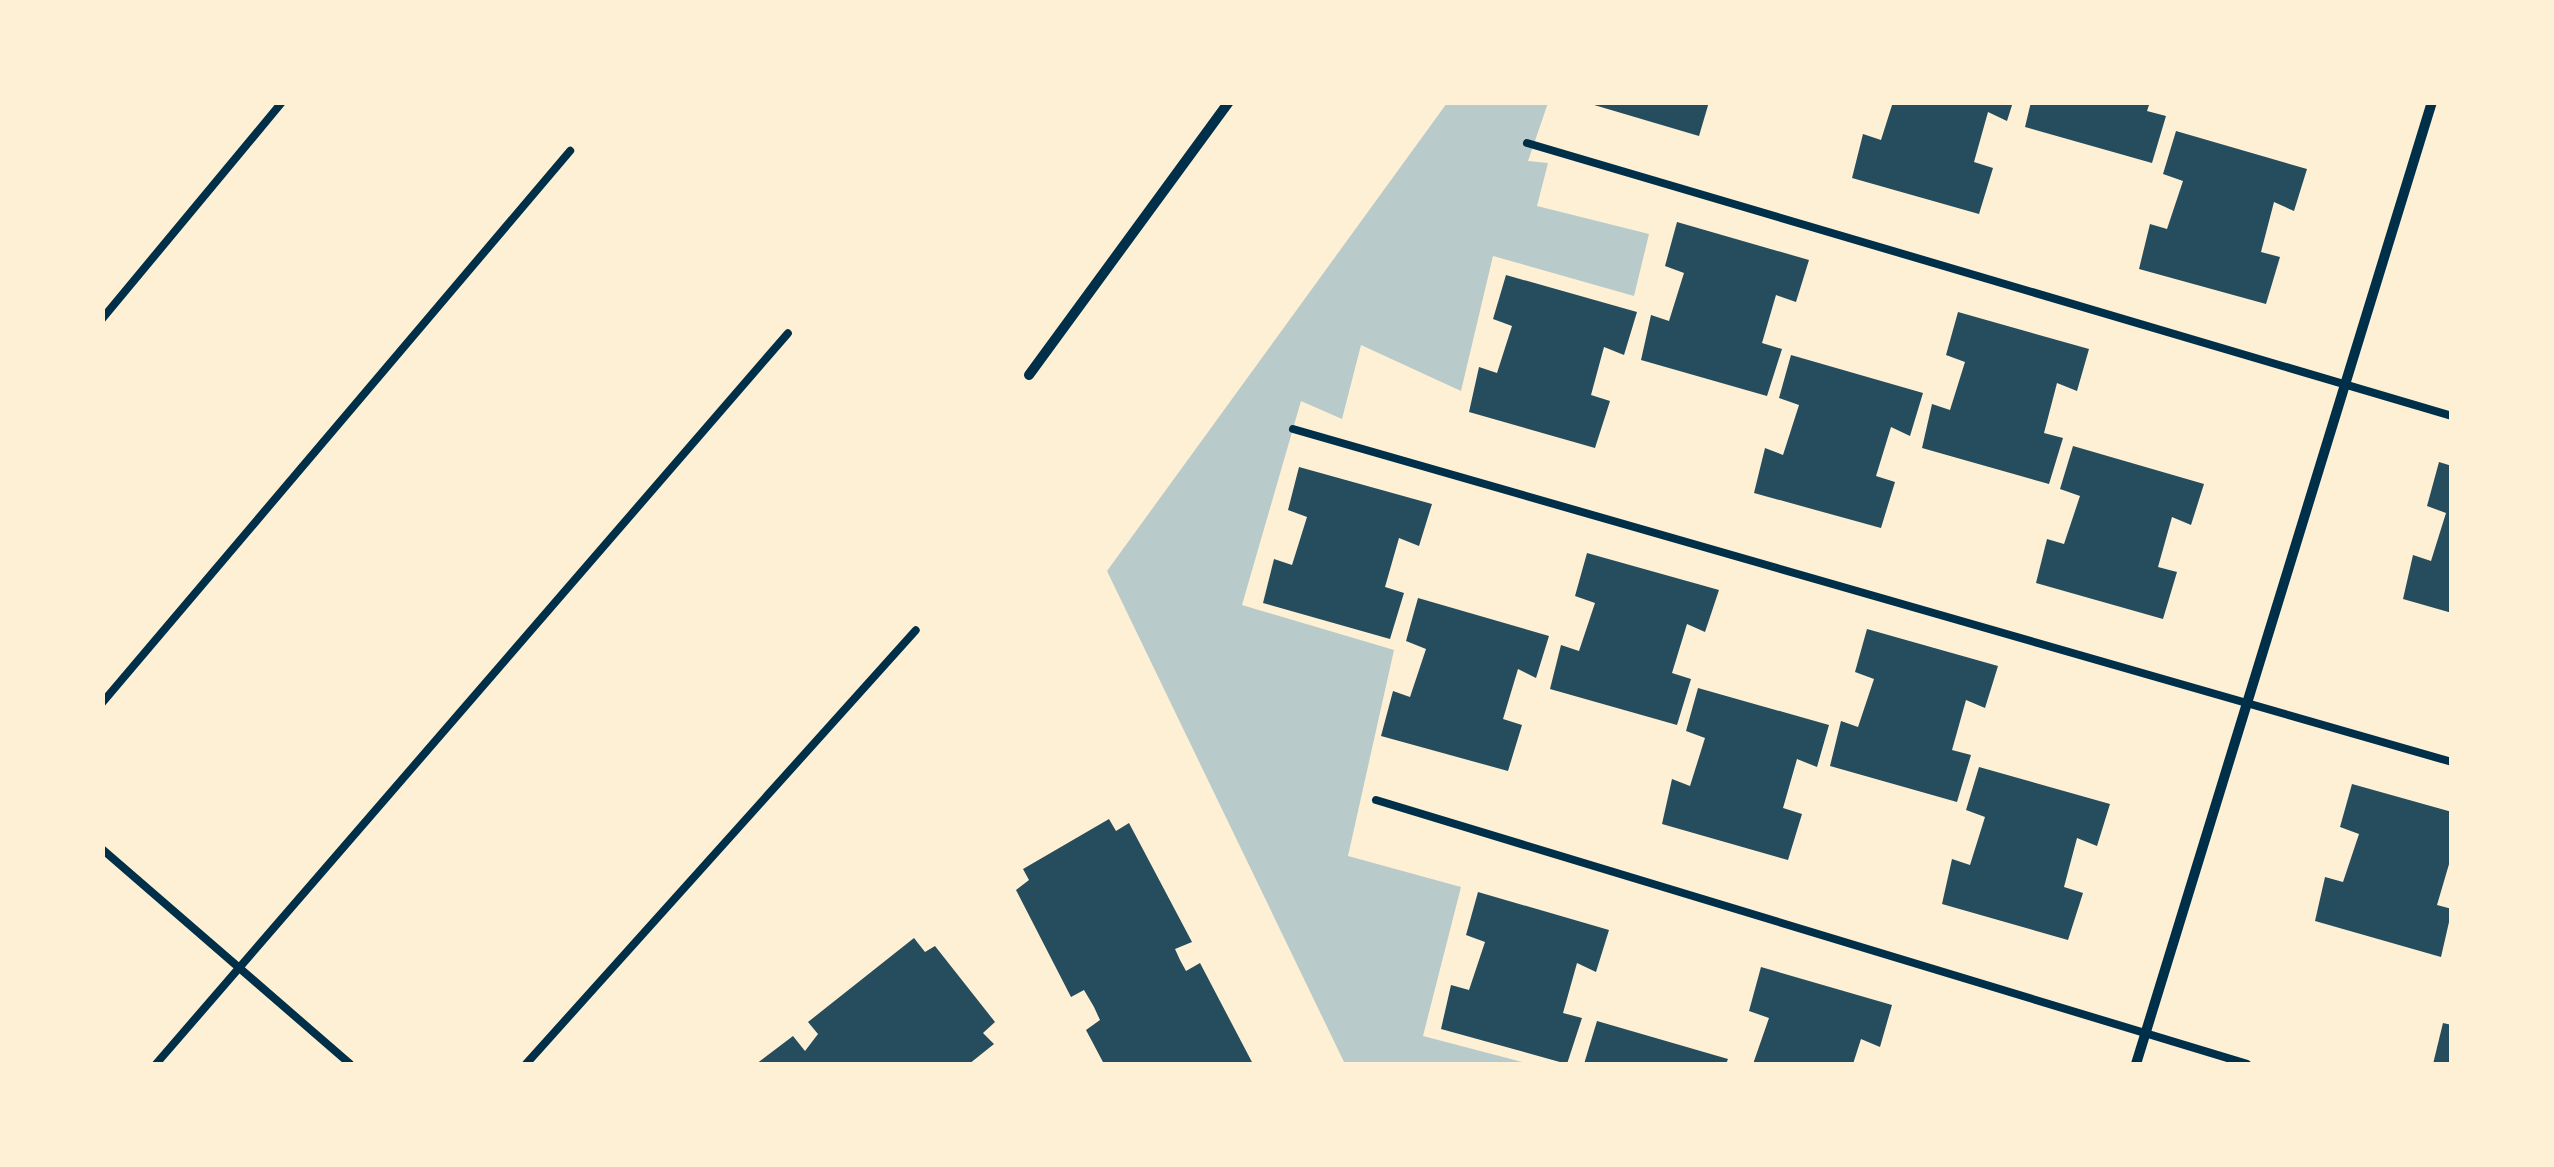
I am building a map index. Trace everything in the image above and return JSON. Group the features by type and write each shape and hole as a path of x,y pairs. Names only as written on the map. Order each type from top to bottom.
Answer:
{"street":[{"path":"1029,375 1229,102"},
{"path":"2136,1064 2342,384 2432,102"}],"lane":[{"path":"102,319 282,102"},
{"path":"1527,143 2452,416"},
{"path":"102,703 570,150"},
{"path":"156,1064 240,962 788,333"},
{"path":"1293,429 2452,762"},
{"path":"526,1064 916,630"},
{"path":"1376,800 2247,1064"},
{"path":"102,849 240,962 350,1064"}],"shaded area":[{"path":"1447,103 1548,103 1528,161 1548,163 1537,206 1649,234 1634,296 1493,256 1461,391 1361,345 1342,419 1301,401 1242,605 1394,650 1348,856 1461,887 1423,1036 1530,1064 1345,1064 1107,571"}],"building":[{"path":"1584,102 1709,102 1699,136"},
{"path":"1893,102 2013,102 2007,121 1988,112 1974,162 1993,168 1979,214 1852,178 1863,134 1881,140"},
{"path":"2031,102 2150,102 2147,111 2166,116 2152,163 2025,127"},
{"path":"2176,131 2307,169 2294,211 2274,202 2261,252 2280,257 2266,304 2139,269 2150,224 2167,229 2183,181 2163,174"},
{"path":"1677,222 1809,260 1796,302 1776,295 1762,343 1782,349 1767,396 1641,360 1651,315 1669,321 1684,273 1665,266"},
{"path":"1506,275 1637,312 1624,355 1604,347 1591,395 1610,401 1595,448 1469,412 1479,367 1497,373 1512,326 1493,319"},
{"path":"1958,312 2089,349 2077,391 2057,383 2044,433 2063,438 2049,484 1922,448 1932,404 1950,410 1965,362 1946,355"},
{"path":"1791,355 1923,393 1910,436 1891,427 1876,476 1895,482 1881,528 1754,493 1765,448 1783,455 1799,405 1779,398"},
{"path":"2073,446 2204,484 2191,525 2172,517 2158,567 2177,572 2163,619 2036,583 2047,539 2064,544 2080,496 2060,489"},
{"path":"2439,462 2452,466 2452,613 2403,599 2413,555 2431,561 2446,513 2427,506"},
{"path":"1299,467 1432,504 1419,546 1399,538 1385,587 1404,593 1390,639 1263,603 1274,559 1292,565 1307,517 1288,510"},
{"path":"1587,553 1719,590 1705,632 1687,624 1672,673 1691,679 1677,725 1550,689 1561,645 1579,651 1595,603 1575,596"},
{"path":"1418,598 1549,636 1536,678 1518,669 1503,719 1522,725 1508,771 1381,736 1393,691 1410,697 1426,649 1406,641"},
{"path":"1867,629 1998,666 1985,708 1966,700 1952,750 1971,755 1957,802 1830,766 1841,721 1858,727 1874,679 1855,672"},
{"path":"1698,688 1829,725 1817,767 1797,759 1783,808 1802,814 1788,860 1662,824 1672,779 1690,786 1705,738 1686,731"},
{"path":"1979,767 2110,804 2097,846 2077,838 2064,887 2083,893 2068,940 1942,904 1952,859 1970,865 1985,817 1966,810"},
{"path":"2352,784 2452,812 2452,854 2437,905 2452,909 2441,957 2315,921 2325,877 2343,882 2359,834 2340,827"},
{"path":"1109,819 1116,831 1129,823 1192,942 1175,949 1180,960 1186,971 1200,963 1253,1064 1104,1064 1086,1030 1100,1020 1094,1007 1084,990 1071,997 1016,890 1029,880 1023,869"},
{"path":"1478,892 1609,930 1596,972 1577,963 1563,1013 1582,1018 1567,1064 1441,1029 1451,985 1469,990 1485,942 1466,935"},
{"path":"914,938 925,952 935,946 995,1022 983,1033 994,1044 969,1064 756,1064 793,1036 805,1051 818,1034 808,1022"},
{"path":"1761,967 1892,1005 1880,1047 1861,1039 1853,1064 1753,1064 1769,1018 1749,1011"},
{"path":"1597,1021 1728,1059 1726,1064 1584,1064"},
{"path":"2443,1023 2452,1025 2452,1064 2433,1064"}]}
